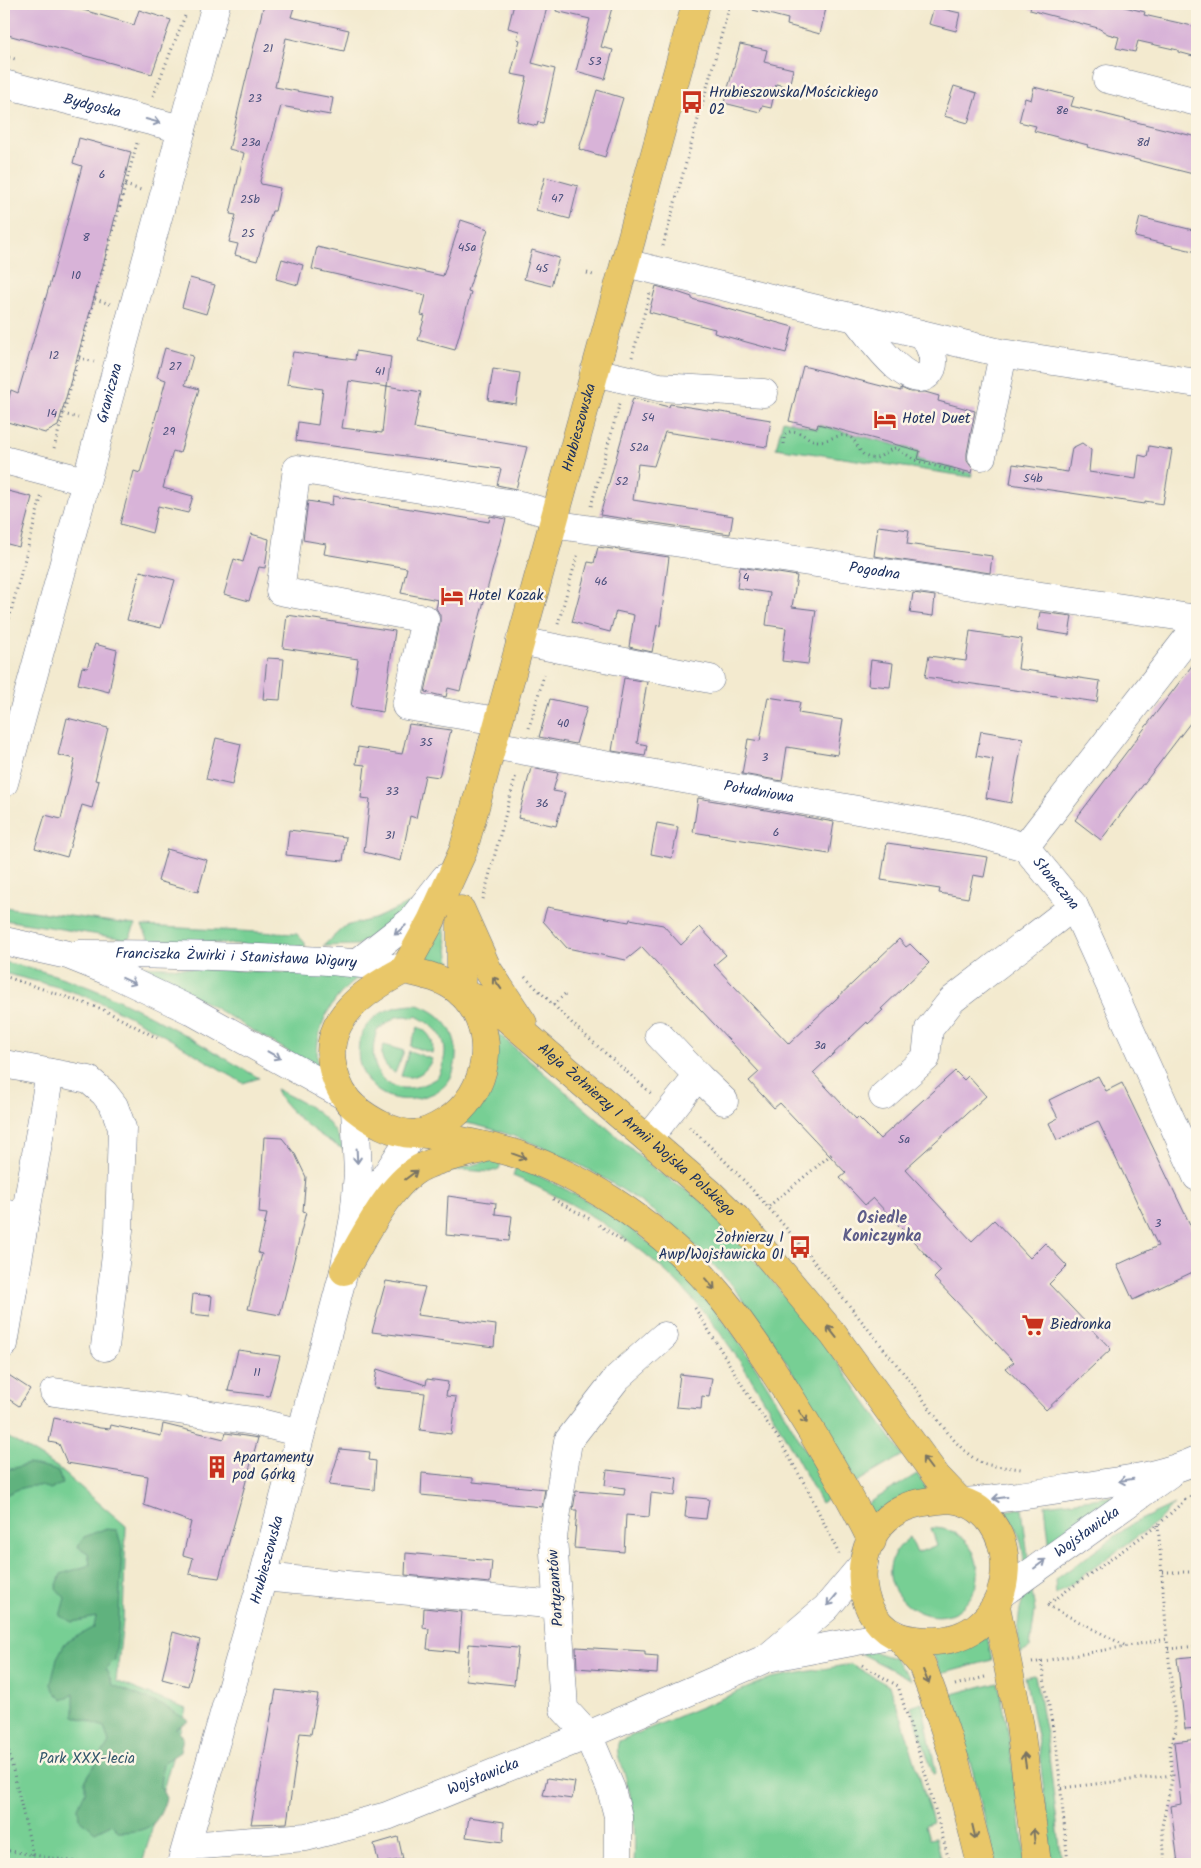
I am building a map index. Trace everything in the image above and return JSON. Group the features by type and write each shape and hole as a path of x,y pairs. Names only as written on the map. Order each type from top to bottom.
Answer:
{"main road":[{"name":"Hrubieszowska","path":"458,859 495,733 696,4"},
{"path":"458,859 461,910 461,992"},
{"path":"458,859 431,921 404,970 361,997 351,1005 339,1022 332,1041 331,1054 335,1076 349,1101 381,1124 417,1134 492,1147 541,1164 598,1192 657,1232 697,1269 722,1298 771,1367 830,1460 868,1552"},
{"path":"461,910 488,970 532,1039"},
{"path":"404,970 438,979 461,992 473,1008 483,1030 486,1054 482,1076 476,1091 460,1110 440,1125 417,1134"},
{"name":"Aleja Żołnierzy I Armii Wojska Polskiego","path":"461,992 487,1004 532,1039 723,1205 755,1239 833,1334 924,1460 962,1501"},
{"path":"344,1271 394,1191 406,1178 422,1166 441,1159 492,1147"},
{"path":"897,1635 934,1641 959,1636 981,1624 998,1600 1005,1577 1000,1540 986,1518 962,1501 925,1502 904,1507 882,1523 868,1552 863,1582 869,1608 879,1622 897,1635 922,1665 955,1760 981,1864"},
{"path":"998,1600 1023,1747 1037,1864"}],"street":[{"name":"Graniczna","path":"4,784 216,4"},
{"path":"1107,79 1197,102"},
{"name":"Bydgoska","path":"4,84 182,129"},
{"path":"625,263 1003,354 1197,383"},
{"path":"855,318 894,365 905,374 914,378 928,374 932,368 931,350 924,335"},
{"path":"982,456 1003,354"},
{"path":"594,372 659,387 764,393"},
{"path":"4,460 85,481"},
{"name":"Pogodna","path":"495,733 406,706 425,619 280,591 297,469 520,505 554,519 1197,619"},
{"name":"Słoneczna","path":"1197,626 1026,847 1074,906 1197,1177"},
{"path":"520,641 710,679"},
{"name":"Południowa","path":"495,733 964,829 1026,847"},
{"path":"357,963 410,921 458,859"},
{"path":"883,1096 926,1058 929,1029 952,1000 1074,906"},
{"name":"Franciszka Żwirki i Stanisława Wigury","path":"4,942 68,955 190,1010 349,1101"},
{"name":"Franciszka Żwirki i Stanisława Wigury","path":"68,955 154,953 357,963 404,970"},
{"path":"659,1035 724,1101"},
{"path":"4,1064 89,1080 104,1092 114,1106 122,1128 119,1230 105,1347"},
{"path":"4,1344 14,1216 50,1073"},
{"path":"648,1139 698,1076"},
{"path":"344,1271 354,1217 358,1174 349,1101"},
{"path":"344,1271 380,1184 417,1134"},
{"name":"Hrubieszowska","path":"186,1858 344,1271"},
{"name":"Partyzantów","path":"618,1864 618,1816 604,1768 588,1735 564,1709 553,1537 568,1441 617,1378 664,1336"},
{"path":"54,1392 253,1421 300,1433"},
{"name":"Wojsławicka","path":"962,1501 1035,1494 1186,1465"},
{"name":"Wojsławicka","path":"998,1600 1186,1465"},
{"name":"Wojsławicka","path":"767,1658 826,1608 868,1552"},
{"path":"263,1577 558,1605"},
{"name":"Wojsławicka","path":"186,1858 306,1837 387,1816 588,1735 767,1658 897,1635"}],"path":[{"path":"143,94 153,97 186,12"},
{"path":"4,56 22,61"},
{"path":"54,448 138,139"},
{"path":"784,444 784,436 790,431 797,431 812,440 819,441 846,436 852,438 864,455 872,458 878,458 890,449 896,448 918,461 972,476 977,460 982,456"},
{"path":"4,638 44,487"},
{"path":"4,976 102,1009 157,1038"},
{"path":"554,1005 564,994"},
{"path":"769,1206 833,1153"},
{"path":"1124,1645 1047,1605 1158,1525 1186,1499 1197,1494"},
{"path":"1158,1525 1176,1731 1169,1748 1173,1775 1162,1826 1165,1864"},
{"path":"1163,1572 1197,1572"},
{"path":"902,1700 1040,1661 1167,1639"},
{"path":"1168,1649 1197,1646"},
{"path":"1040,1661 1057,1752 1068,1864"},
{"path":"860,1664 898,1686 926,1776 950,1864"},
{"path":"4,1732 34,1855"},
{"path":"1060,1788 1173,1775"},
{"path":"4,1850 88,1864"}],"green space":[{"path":"783,420 817,429 819,425 919,451 917,459 972,473 971,477 776,448"},
{"path":"410,903 418,904 358,945 323,946 345,926 374,919"},
{"path":"4,907 135,925 130,937 125,939 4,920"},
{"path":"444,925 451,968 419,959"},
{"path":"142,926 297,934 305,943 305,947 149,940"},
{"path":"4,962 40,971 106,994 166,1025 259,1078 243,1083 169,1038 112,1008 71,991 4,973"},
{"path":"144,966 360,976 340,995 326,1016 318,1041 318,1069"},
{"path":"418,1005 437,1015 450,1029 456,1048 454,1069 448,1082 438,1091 429,1095 402,1099 381,1093 366,1079 359,1060 360,1041 369,1023 388,1010","holes":["406,1016 414,1018 416,1016 434,1027 443,1040 445,1056 438,1077 422,1085 408,1088 396,1087 386,1082 378,1073 374,1061 377,1030 396,1017"]},
{"path":"418,1027 430,1037 433,1045 432,1053 410,1046"},
{"path":"493,1029 657,1171 698,1198 714,1213 821,1339 903,1455 855,1483 819,1416 776,1346 728,1281 702,1252 651,1209 589,1170 549,1150 521,1139 492,1129 462,1122"},
{"path":"384,1045 404,1051 395,1073 383,1061 382,1049"},
{"path":"409,1051 432,1059 427,1068 420,1074 411,1077 401,1076"},
{"path":"276,1089 309,1106 325,1119 339,1137 345,1150 306,1124 280,1098"},
{"path":"488,1161 502,1161 499,1169 490,1172 464,1170 442,1173"},
{"path":"516,1166 563,1188 609,1214 652,1245 690,1280 730,1329 748,1356 784,1413 832,1496 821,1503 776,1420 741,1363 723,1336 683,1289 645,1254 604,1224 560,1198 513,1176"},
{"name":"Park XXX-lecia","path":"4,1435 57,1467 126,1526 123,1620 116,1681 186,1709 142,1864 4,1864"},
{"path":"28,1464 58,1471 62,1484 50,1489 38,1486 26,1487 4,1496 4,1471"},
{"path":"917,1474 930,1493 872,1515 867,1504"},
{"path":"1124,1495 1050,1550 1045,1505"},
{"path":"1174,1504 1156,1523 1056,1595 1055,1580 1132,1524"},
{"path":"1022,1508 1029,1566 1024,1570 1020,1538 1009,1517 1003,1511"},
{"path":"931,1528 956,1533 971,1547 977,1562 977,1583 964,1605 947,1615 928,1615 910,1607 896,1593 890,1576 893,1556 910,1537 917,1553 937,1545"},
{"path":"104,1529 117,1530 122,1549 115,1660 106,1669 113,1685 164,1706 189,1721 176,1728 183,1738 180,1752 163,1763 160,1786 166,1798 163,1808 155,1821 145,1829 129,1832 119,1832 111,1824 95,1832 79,1818 78,1807 85,1792 85,1781 109,1742 104,1727 74,1716 74,1693 63,1700 55,1692 51,1684 57,1658 65,1643 94,1627 96,1617 73,1622 60,1616 65,1598 56,1588 61,1574 90,1565 88,1553 78,1547 84,1537"},
{"path":"1031,1585 1035,1611 1030,1648 1020,1654 1018,1635 1020,1610"},
{"path":"987,1635 992,1660 941,1674 932,1651 974,1643"},
{"path":"871,1651 894,1658 912,1680 860,1653"},
{"path":"851,1664 889,1686 902,1719 933,1822 925,1825 929,1839 936,1838 943,1864 634,1864 635,1841 632,1808 628,1786 617,1749 619,1741 771,1678"},
{"path":"1035,1676 1047,1739 1062,1864 1052,1864 1038,1741 1025,1677"},
{"path":"998,1682 1007,1724 1026,1864 996,1864 973,1772 949,1695"},
{"path":"922,1702 936,1773 933,1774 911,1706"}],"building":[{"path":"4,4 63,4 134,25 139,10 171,20 152,74 4,34"},
{"path":"264,4 295,4 291,17 349,30 344,51 286,38 275,87 333,98 330,115 281,106 260,181 261,184 280,188 275,211 272,211 257,261 235,255 238,244 229,242 236,215 230,214 244,153 229,149"},
{"path":"514,4 548,4 532,63 555,69 543,123 538,122 537,126 517,121 527,77 511,74 520,40 517,39 519,31 508,28"},
{"path":"557,4 613,4 601,47 613,50 605,79 576,71 590,19 556,11"},
{"path":"754,4 827,4 820,34 787,25 788,19 753,10"},
{"path":"1031,4 1113,4 1145,12 1144,15 1197,27 1197,57 1178,52 1178,50 1138,41 1135,52 1116,48 1119,37 1108,34 1098,28 1030,10"},
{"path":"934,7 960,13 956,31 929,24"},
{"path":"740,44 767,50 764,62 793,69 789,87 776,84 771,108 762,106 760,112 724,103"},
{"path":"954,86 977,93 968,123 944,116"},
{"path":"1034,87 1074,97 1071,106 1197,137 1197,175 1087,147 1088,145 1034,131 1036,126 1019,122 1025,98 1031,100"},
{"path":"597,90 623,98 605,157 579,149"},
{"path":"79,138 131,152 104,262 58,426 45,433 4,421 4,416 11,390 18,393 60,249 82,166 73,163"},
{"path":"545,177 578,186 570,219 536,210"},
{"path":"1140,217 1197,231 1197,252 1135,237"},
{"path":"461,220 488,229 468,291 471,292 455,350 418,340 425,316 421,315 426,295 312,269 317,247 443,276"},
{"path":"532,250 559,258 551,286 524,279"},
{"path":"282,259 303,265 298,285 276,279"},
{"path":"190,278 215,285 206,314 182,307"},
{"path":"656,286 692,297 692,299 793,327 786,353 714,333 715,329 649,312"},
{"path":"165,348 193,356 185,385 199,389 180,453 173,451 163,488 193,496 188,513 158,506 152,533 120,524 134,471 140,473 166,380 157,377"},
{"path":"356,351 391,357 387,386 421,392 414,428 527,447 516,489 497,485 501,469 296,441 298,422 318,425 323,389 287,384 293,352 355,360","holes":["349,381 387,387 382,433 342,428"]},
{"name":"Hotel Duet","path":"803,366 901,391 901,388 910,392 925,392 939,396 938,401 975,411 967,453 967,461 973,469 972,473 918,459 920,451 818,424 817,428 789,421"},
{"path":"493,369 520,373 516,404 488,400"},
{"path":"633,398 669,407 670,404 771,420 767,447 665,432 654,466 638,464 633,500 733,516 730,534 600,515"},
{"path":"1082,443 1091,450 1089,472 1136,479 1139,455 1147,457 1149,446 1172,450 1163,504 1145,501 1145,504 1010,484 1013,464 1068,472 1072,448"},
{"path":"4,490 32,497 19,547 4,543"},
{"name":"Hotel Kozak","path":"333,496 489,522 490,516 506,519 460,691 448,688 446,697 425,692 440,622 440,615 436,608 438,600 401,593 407,568 324,554 326,544 303,540 308,501 332,505"},
{"path":"878,526 909,530 907,544 992,556 990,573 874,556"},
{"path":"251,534 269,539 265,568 259,567 249,601 224,594 234,559 243,562"},
{"path":"598,547 669,557 660,626 657,625 652,652 629,647 634,615 616,611 610,632 572,622 588,562 594,563"},
{"path":"740,567 797,576 792,607 816,610 808,664 782,661 786,628 766,625 770,593 737,588"},
{"path":"140,571 175,580 161,628 127,620"},
{"path":"913,593 935,596 933,616 910,613"},
{"path":"1040,612 1072,616 1069,635 1037,630"},
{"path":"287,615 395,631 383,712 351,707 358,659 283,648"},
{"path":"970,631 1022,639 1018,669 1100,681 1097,702 925,677 929,656 966,661"},
{"path":"95,644 117,650 109,692 78,684 82,667 87,668"},
{"path":"267,658 284,659 280,700 263,699"},
{"path":"1197,659 1197,714 1101,840 1075,820"},
{"path":"871,660 893,663 890,687 868,685"},
{"path":"624,678 647,682 637,743 647,745 645,756 612,751"},
{"path":"768,697 800,702 798,713 843,720 837,755 787,747 782,781 742,774 748,739 760,741"},
{"path":"550,699 587,707 576,744 539,737"},
{"path":"67,718 108,728 95,780 99,781 92,808 82,805 67,857 35,848 45,815 61,819 75,759 58,755"},
{"path":"409,724 451,730 439,777 425,775 416,818 410,816 401,861 364,852 370,799 361,798 365,765 356,764 358,747 402,754"},
{"path":"981,731 1023,738 1011,803 986,798 993,759 976,756"},
{"path":"216,738 241,744 232,785 206,779"},
{"path":"531,768 558,773 553,791 565,793 556,826 518,818"},
{"path":"698,798 834,822 829,854 693,832"},
{"path":"657,823 678,827 672,858 651,854"},
{"path":"289,830 346,837 343,861 286,855"},
{"path":"887,843 988,857 984,877 973,875 968,898 939,893 940,889 881,880"},
{"path":"167,849 207,860 198,892 158,881"},
{"path":"547,907 629,922 630,919 663,925 681,945 700,927 726,955 714,965 789,1044 899,939 906,947 910,944 929,963 881,1009 883,1010 868,1024 867,1022 813,1073 856,1119 858,1117 880,1139 955,1071 964,1080 968,1076 986,1096 905,1169 972,1241 994,1220 1030,1258 1045,1243 1067,1266 1049,1284 1111,1349 1046,1410 1006,1368 1014,1362 934,1278 941,1271 873,1198 865,1205 840,1178 846,1173 780,1103 774,1108 749,1081 759,1072 642,947 626,960 567,948 543,921"},
{"path":"1098,1076 1106,1091 1122,1083 1197,1239 1197,1270 1133,1300 1117,1265 1158,1246 1098,1121 1057,1140 1049,1123 1058,1118 1049,1100"},
{"path":"264,1137 282,1138 295,1154 306,1177 303,1211 306,1212 280,1315 248,1309 262,1254 258,1253 267,1214 259,1213"},
{"path":"448,1196 496,1203 495,1214 512,1216 509,1241 446,1235"},
{"path":"386,1281 425,1287 417,1315 496,1325 494,1347 372,1332"},
{"path":"193,1294 212,1296 210,1316 191,1314"},
{"path":"238,1350 280,1356 269,1396 228,1391"},
{"path":"377,1369 426,1385 427,1379 448,1382 446,1396 456,1397 451,1434 420,1430 425,1393 374,1388"},
{"path":"4,1372 30,1389 19,1406 4,1396"},
{"path":"680,1374 712,1378 709,1397 702,1396 701,1409 676,1407"},
{"path":"54,1418 100,1428 110,1429 111,1425 161,1436 163,1424 224,1439 226,1433 258,1438 219,1578 189,1574 193,1558 183,1555 191,1522 144,1505 148,1476 67,1463 59,1444 49,1442"},
{"path":"340,1449 370,1452 369,1460 376,1461 374,1490 329,1485"},
{"path":"607,1470 677,1478 675,1496 651,1493 649,1517 626,1515 624,1552 574,1548 577,1510 573,1510 576,1491 624,1495 625,1488 605,1485"},
{"path":"422,1473 473,1478 473,1482 545,1489 542,1507 421,1495"},
{"path":"687,1497 709,1499 706,1519 685,1517"},
{"path":"406,1553 492,1561 490,1583 405,1575"},
{"path":"424,1608 462,1612 459,1652 427,1649 429,1629 423,1628"},
{"path":"173,1632 200,1640 188,1686 162,1679"},
{"path":"469,1644 518,1648 514,1685 466,1680"},
{"path":"576,1647 645,1651 645,1655 658,1656 657,1674 577,1668"},
{"path":"1197,1656 1197,1728 1185,1729 1177,1658"},
{"path":"276,1690 318,1695 311,1734 300,1733 287,1823 251,1824"},
{"path":"1197,1739 1197,1864 1178,1864 1171,1806 1181,1804 1174,1742"},
{"path":"547,1778 575,1782 572,1799 543,1795"},
{"path":"469,1817 504,1822 503,1842 466,1837"},
{"path":"398,1837 403,1859 379,1864 374,1844"}],"place":[{"name":"Hrubieszowska/Mościckiego 02","path":"692,102"},
{"name":"Hotel Duet","path":"885,419"},
{"name":"Hotel Kozak","path":"452,596"},
{"name":"Żołnierzy I Awp/Wojsławicka 01","path":"800,1247"},
{"name":"Biedronka","path":"1033,1325"},
{"name":"Apartamenty pod Górką","path":"217,1467"}],"district":[{"name":"Osiedle Koniczynka","path":"882,1227"}]}
